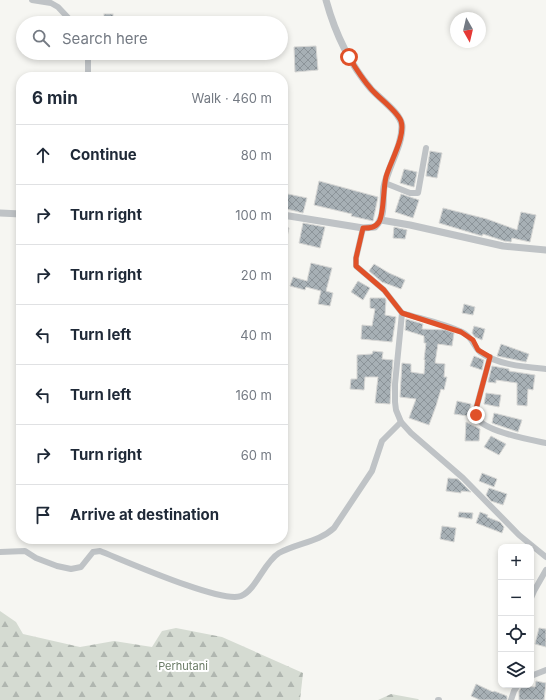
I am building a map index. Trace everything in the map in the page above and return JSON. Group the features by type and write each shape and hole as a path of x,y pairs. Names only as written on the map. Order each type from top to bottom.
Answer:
{"street":[{"path":"32,0 51,3 58,7 66,16"},
{"path":"288,216 363,228 375,227 381,220 385,183 402,127 401,121 396,113 372,90 358,73 336,32 326,0"},
{"path":"88,60 88,72"},
{"path":"385,183 410,193 418,193 426,148"},
{"path":"0,213 16,214"},
{"path":"381,220 503,246 546,250"},
{"path":"363,228 356,258 356,266 384,290 402,313 461,332 473,340 478,350 490,357 507,363 546,369"},
{"path":"402,313 395,384 396,410 401,422 411,434 459,474 518,535 546,557"},
{"path":"490,357 476,409 476,415 479,420 484,425 517,437 546,443"},
{"path":"0,552 25,551 36,558 57,566 75,569 81,567 93,552 100,551 192,588 231,598 241,596 252,586 273,558 289,549 328,534 334,528 372,471 382,441 401,422"},
{"path":"534,591 546,570"},
{"path":"534,675 546,670"},
{"path":"511,700 516,688"}],"green space":[{"name":"Perhutani","path":"0,611 16,622 23,634 80,647 114,641 152,647 162,631 176,628 222,637 303,673 300,700 0,700"},
{"path":"391,694 418,699 419,700 378,700"}],"building":[{"path":"104,14 113,14 113,16 104,16"},
{"path":"316,46 318,70 295,72 294,47"},
{"path":"430,151 442,153 437,178 426,176"},
{"path":"404,169 417,172 414,187 400,183"},
{"path":"319,181 378,197 373,221 351,216 352,214 314,205"},
{"path":"288,194 307,198 303,213 288,209"},
{"path":"401,194 419,200 413,218 395,212"},
{"path":"443,208 487,219 517,230 521,212 536,215 530,242 512,238 511,242 504,241 439,223"},
{"path":"303,223 325,227 320,248 299,243"},
{"path":"394,227 407,230 405,239 393,238"},
{"path":"311,263 332,268 326,291 333,293 330,306 318,304 321,291 306,287 305,290 290,286 293,277 307,281"},
{"path":"374,264 405,280 401,289 382,282 369,271"},
{"path":"358,281 370,288 363,300 351,292"},
{"path":"370,298 385,298 385,315 396,317 392,342 361,339 362,325 372,326 375,309 370,308"},
{"path":"464,304 475,307 473,315 462,313"},
{"path":"406,319 423,324 422,329 446,330 454,333 452,346 438,344 435,363 445,364 444,377 447,377 444,390 441,389 429,425 409,418 416,399 400,397 402,363 411,364 411,372 424,374 426,343 424,343 424,336 405,330"},
{"path":"474,326 485,329 482,340 475,337 472,333"},
{"path":"501,344 529,354 526,362 497,356"},
{"path":"373,351 383,352 382,359 393,360 390,404 375,403 378,377 365,377 364,390 350,389 351,379 357,379 357,355 372,354"},
{"path":"474,356 484,360 482,370 470,366"},
{"path":"492,366 509,369 509,371 535,375 533,390 528,389 527,406 517,405 517,383 496,380 496,383 488,382"},
{"path":"486,393 501,395 499,407 484,404"},
{"path":"457,401 471,404 468,416 454,414"},
{"path":"494,413 522,420 518,432 492,423"},
{"path":"466,422 480,429 479,441 465,441"},
{"path":"491,436 506,444 499,455 484,447"},
{"path":"482,473 497,479 494,487 479,481"},
{"path":"448,478 458,479 471,492 461,491 461,493 446,491"},
{"path":"489,488 507,494 503,505 491,501 486,495"},
{"path":"459,512 473,513 472,519 458,517"},
{"path":"480,512 488,515 487,517 500,522 504,527 502,533 476,523"},
{"path":"442,526 456,528 454,542 440,539"},
{"path":"539,628 546,629 546,647 535,644"},
{"path":"536,681 546,683 544,700 519,700 519,691 521,688 535,687"},
{"path":"476,684 493,692 494,691 507,696 507,700 480,700 471,696"}],"route":[{"path":"349,57 364,81 396,113 402,124 395,154 384,185 381,220 375,227 363,228 356,258 356,266 391,297 402,313 466,334 473,340 481,353 490,357 476,409 476,415"}]}
